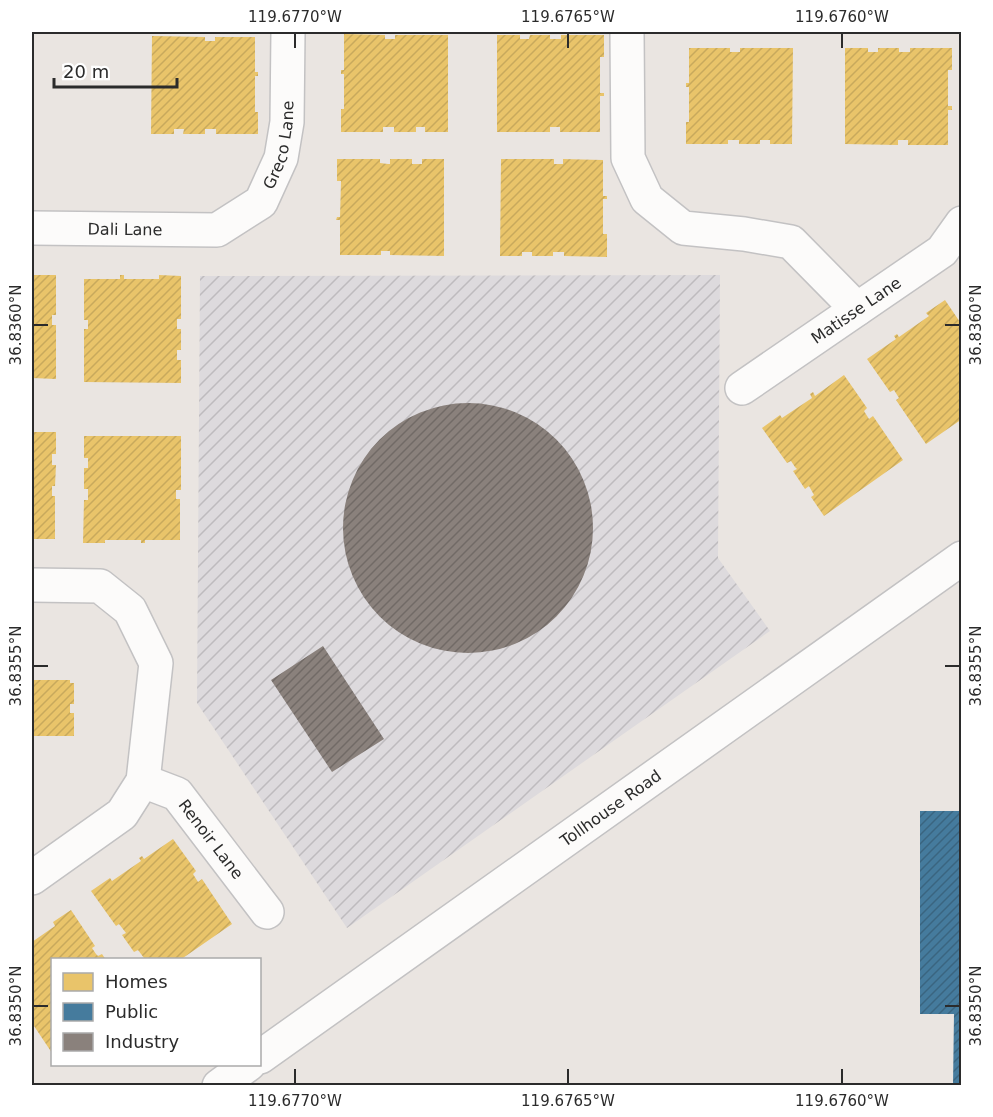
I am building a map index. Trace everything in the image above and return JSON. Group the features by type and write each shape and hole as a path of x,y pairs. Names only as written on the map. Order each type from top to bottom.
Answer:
{"street":[{"name":"Greco Lane","path":"218,230 261,202 282,158 287,122 288,32"},
{"path":"627,32 628,158 647,199 683,228 744,234 791,242 858,309"},
{"name":"Matisse Lane","path":"742,388 942,251 962,222"},
{"name":"Dali Lane","path":"32,228 218,230"},
{"name":"Tollhouse Road","path":"261,1056 962,558"},
{"path":"32,585 100,586 130,610 156,663 143,781 122,814 32,878"},
{"name":"Renoir Lane","path":"143,781 177,794 267,912"},
{"path":"219,1086 248,1066"}],"shaded area":[{"path":"720,275 718,558 770,631 347,928 197,703 200,276"}],"building: Homes":[{"path":"344,34 385,35 385,39 395,39 395,35 448,35 448,132 425,132 425,127 416,127 416,132 394,132 394,127 383,127 383,132 341,132 341,109 344,109 344,74 341,74 341,70 344,70"},
{"path":"497,35 520,35 520,39 529,39 530,35 550,35 550,39 561,39 561,35 604,35 604,57 600,57 600,93 604,93 604,96 600,96 600,132 560,132 560,127 550,127 550,132 497,132"},
{"path":"152,36 205,37 205,41 215,41 215,37 255,37 255,72 258,72 258,76 255,76 255,112 258,112 258,134 216,134 216,129 205,129 205,134 183,134 184,129 174,129 174,134 151,134"},
{"path":"689,48 730,48 730,52 740,52 740,48 793,48 792,144 770,144 770,140 760,140 760,144 739,144 739,140 728,140 728,144 686,144 686,122 689,122 689,87 686,87 686,83 689,83"},
{"path":"845,48 868,48 868,52 878,52 878,48 899,48 899,52 910,52 910,48 952,48 952,70 948,70 948,106 952,106 952,110 948,110 948,145 908,145 908,140 898,140 898,145 845,144"},
{"path":"337,159 380,159 380,163 390,164 390,159 412,159 412,164 422,164 422,159 444,159 444,256 390,255 390,251 381,251 381,255 340,255 340,220 336,220 340,217 341,181 337,181"},
{"path":"501,159 554,159 554,164 563,164 563,159 603,160 603,196 607,196 607,199 603,199 603,234 607,234 607,257 564,256 564,252 553,252 553,256 532,256 532,252 522,252 522,256 500,256"},
{"path":"32,275 56,275 56,315 52,315 52,325 56,325 56,379 32,378"},
{"path":"120,275 124,275 124,279 159,279 159,275 181,276 181,319 177,319 177,329 181,329 181,350 177,350 177,360 181,360 181,383 84,382 84,329 88,329 88,320 84,320 84,279 120,279"},
{"path":"945,300 962,325 962,419 926,444 896,400 899,398 894,390 890,392 867,359 896,339 894,336 897,334 899,337 929,316 926,313"},
{"path":"844,375 867,408 864,411 869,419 873,416 903,460 824,516 811,497 814,495 809,486 805,489 793,471 797,469 791,461 787,463 762,428 780,415 782,418 812,398 810,394 813,392 815,396"},
{"path":"32,432 56,432 56,454 52,454 52,465 56,465 55,486 52,486 52,496 55,496 55,539 33,539 32,535"},
{"path":"84,436 181,436 181,490 176,490 176,499 180,499 180,540 145,540 145,543 141,543 141,540 105,540 105,543 83,543 84,500 88,500 88,489 84,489 84,468 88,468 88,458 84,458"},
{"path":"32,680 70,680 70,683 74,683 74,704 70,704 70,713 74,713 74,736 32,736"},
{"path":"173,839 196,871 193,874 198,882 202,879 232,924 183,958 144,958 138,950 134,952 122,935 126,933 119,924 116,926 91,891 110,878 112,881 141,861 139,858 142,856 144,859"},
{"path":"71,910 95,946 92,948 96,954 98,956 102,954 105,958 51,958 51,1052 32,1023 32,942 55,926 53,922"}],"building: Public":[{"path":"920,811 962,811 962,1086 953,1086 954,1014 920,1014"}],"building: Industry":[{"path":"468,403 492,406 516,413 537,424 556,440 572,459 583,480 590,504 593,528 590,552 583,576 572,597 556,616 537,632 516,643 492,650 468,653 444,650 420,643 399,632 380,616 364,597 353,576 346,552 343,528 346,504 353,480 364,459 380,440 399,424 420,413 444,406"},
{"path":"323,646 384,739 332,772 271,680"}]}
